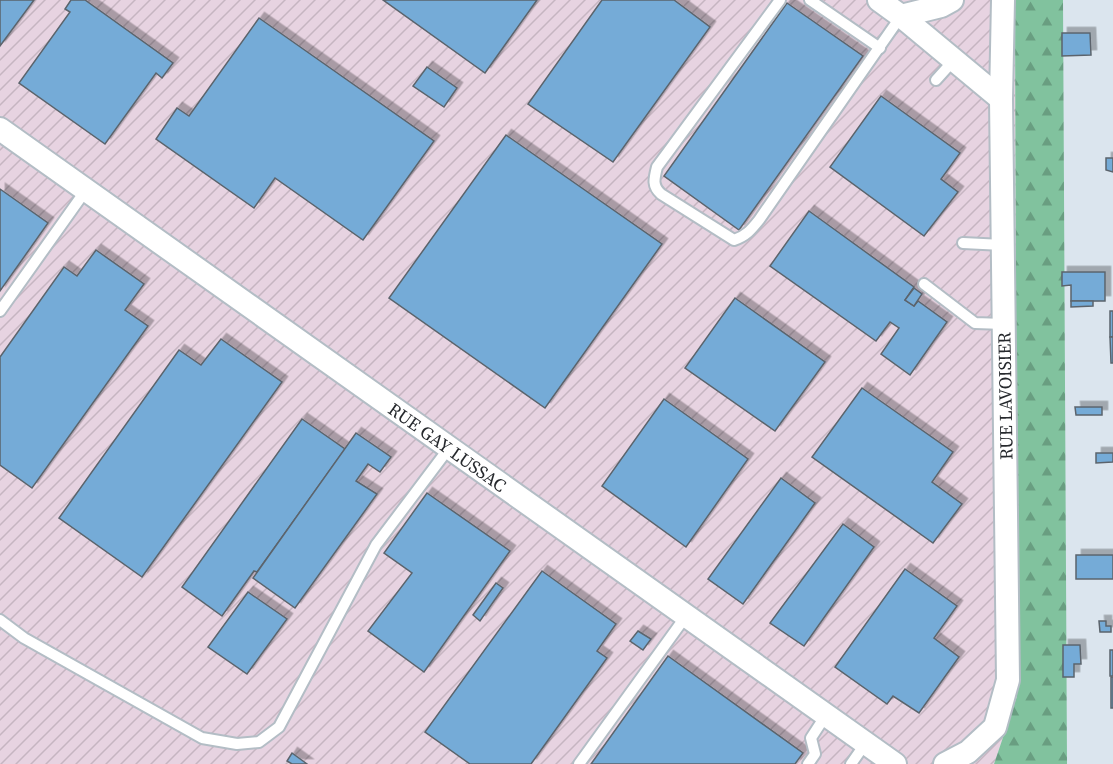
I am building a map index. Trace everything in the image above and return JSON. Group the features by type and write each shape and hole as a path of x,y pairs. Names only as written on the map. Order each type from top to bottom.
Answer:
{"street":[{"path":"879,0 1001,99"},
{"path":"901,16 941,6 952,0"},
{"name":"RUE LAVOISIER","path":"945,764 968,752 996,727 1008,680 1001,99 1003,0"},
{"name":"RUE GAY LUSSAC","path":"0,129 895,764"}],"lane":[{"path":"780,0 657,167 654,180 656,189 661,194 734,240 750,232 759,220 901,16"},
{"path":"810,0 880,48"},
{"path":"936,80 954,60"},
{"path":"0,311 87,190"},
{"path":"963,243 1003,244"},
{"path":"924,284 975,323 1004,324"},
{"path":"0,620 24,638 202,738 237,744 259,742 279,727 376,545 449,448"},
{"path":"579,764 686,616"},
{"path":"808,764 815,754 811,738 826,716"},
{"path":"850,764 865,744"}],"shaded area":[{"path":"0,0 1015,0 1017,696 994,764 0,764"}],"green space":[{"path":"1015,0 1063,0 1067,764 994,764 1017,696"}],"building":[{"path":"0,0 34,0 0,46"},
{"path":"71,0 85,0 173,63 162,78 156,73 105,144 19,83 70,12 65,9"},
{"path":"383,0 537,0 485,73"},
{"path":"602,0 674,0 710,27 613,162 528,104"},
{"path":"787,3 863,56 739,230 664,176"},
{"path":"259,18 434,141 363,240 275,178 254,208 156,139 177,108 189,116"},
{"path":"1062,33 1090,33 1091,55 1062,56"},
{"path":"427,67 457,88 444,107 413,86"},
{"path":"881,96 960,153 941,179 958,192 924,236 830,167"},
{"path":"506,135 662,244 545,408 389,298"},
{"path":"1106,158 1113,158 1113,172 1106,170"},
{"path":"0,189 48,223 0,291"},
{"path":"809,211 914,287 905,300 914,306 918,301 947,322 910,375 881,354 899,328 890,322 876,341 770,266"},
{"path":"96,250 144,284 125,310 148,326 32,488 0,465 0,357 64,267 77,276"},
{"path":"1062,272 1105,272 1105,301 1071,301 1071,285 1062,286"},
{"path":"914,288 922,294 914,306 905,300"},
{"path":"735,298 825,362 775,431 685,368"},
{"path":"1071,301 1093,301 1093,306 1071,307"},
{"path":"1110,311 1113,311 1113,337 1110,337"},
{"path":"1110,337 1113,337 1113,363 1111,363"},
{"path":"221,339 282,382 142,577 59,518 179,350 201,365"},
{"path":"862,388 953,452 932,482 962,504 933,543 812,457"},
{"path":"664,399 748,459 686,547 602,486"},
{"path":"1075,407 1102,407 1102,415 1076,415"},
{"path":"302,419 345,449 257,572 254,571 222,616 182,587"},
{"path":"356,433 391,457 380,472 368,464 356,481 377,494 295,608 253,578"},
{"path":"1096,453 1113,453 1113,462 1096,463"},
{"path":"781,478 815,503 743,604 708,579"},
{"path":"427,493 510,551 424,672 368,631 412,573 384,553"},
{"path":"843,524 874,547 804,646 770,623"},
{"path":"1076,555 1113,555 1113,579 1076,579"},
{"path":"905,569 957,606 934,638 959,657 919,713 893,696 887,704 835,667"},
{"path":"542,571 616,624 597,651 607,658 531,764 470,764 425,732"},
{"path":"496,583 503,588 480,621 473,615"},
{"path":"248,592 287,619 247,674 208,647"},
{"path":"1099,621 1106,621 1106,626 1111,626 1111,632 1100,632"},
{"path":"638,631 651,639 643,650 630,641"},
{"path":"1063,645 1080,645 1081,664 1074,664 1074,677 1063,677"},
{"path":"1110,650 1113,650 1113,676 1110,676"},
{"path":"668,656 803,753 795,764 591,764"},
{"path":"1111,677 1113,677 1113,708 1111,708"},
{"path":"292,753 307,764 292,764 287,761"}]}
